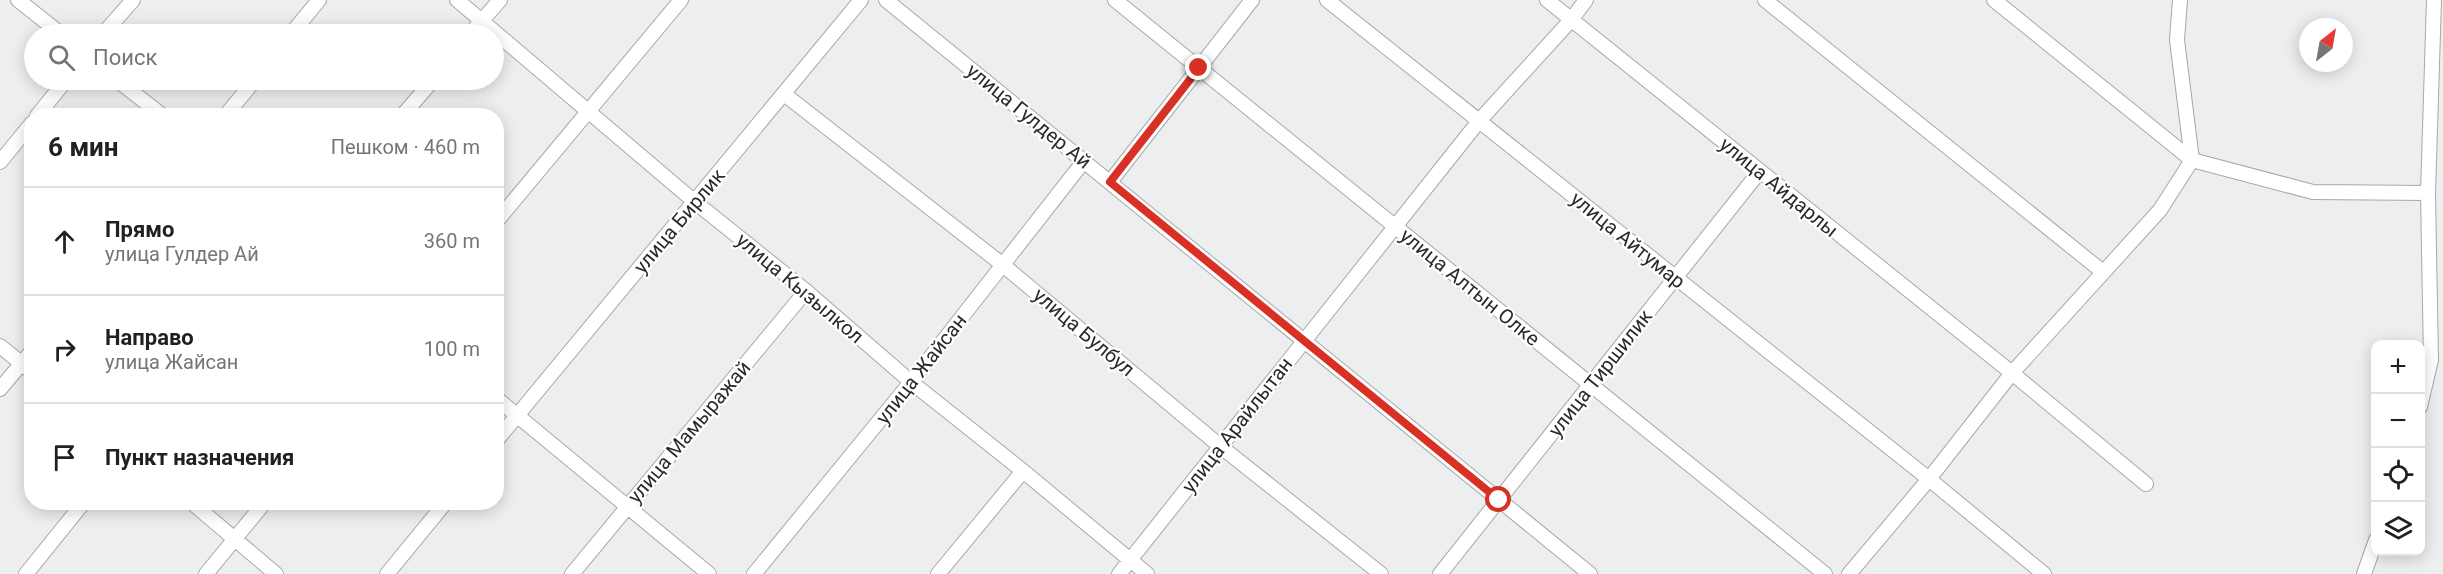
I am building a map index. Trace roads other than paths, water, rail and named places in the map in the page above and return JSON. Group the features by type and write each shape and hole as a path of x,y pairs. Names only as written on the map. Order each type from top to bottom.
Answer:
{"street":[{"path":"18,0 48,24"},
{"path":"112,24 133,0"},
{"path":"299,24 319,0"},
{"name":"улица Кызылкол","path":"456,0 486,24"},
{"path":"479,24 500,0"},
{"path":"504,212 681,0"},
{"name":"улица Бирлик","path":"504,432 861,0"},
{"name":"улица Гулдер Ай","path":"886,0 1590,574"},
{"name":"улица Алтын Олке","path":"1115,0 1825,574"},
{"path":"1110,182 1252,0"},
{"name":"улица Айтумар","path":"1327,0 1929,479 2044,574"},
{"name":"улица Айдарлы","path":"1547,0 2012,373 2146,484"},
{"name":"улица Арайлытан","path":"1119,574 1479,121 1571,20 1586,0"},
{"path":"1765,0 2103,272"},
{"path":"1994,0 2192,160 2313,192 2428,193"},
{"path":"1849,574 1929,479 2012,373 2160,210 2192,160 2177,40 2180,0"},
{"path":"2424,394 2431,360 2428,318 2436,231 2428,193 2434,0"},
{"name":"улица Кызылкол","path":"504,40 694,202 806,291 911,382 1023,471 1146,574"},
{"path":"43,108 58,90"},
{"path":"130,90 153,108"},
{"path":"232,108 247,90"},
{"path":"409,108 424,90"},
{"name":"улица Булбул","path":"784,94 1003,265 1220,446 1381,574"},
{"path":"0,162 24,133"},
{"name":"улица Жайсан","path":"754,574 911,382 1084,161"},
{"name":"улица Тиршилик","path":"1440,574 1760,171"},
{"name":"улица Мамыражай","path":"572,574 806,291"},
{"path":"0,346 24,366"},
{"path":"0,389 24,370"},
{"path":"504,405 709,574"},
{"path":"938,574 1023,471"},
{"path":"26,574 78,510"},
{"path":"200,510 276,574"},
{"path":"206,574 259,510"},
{"path":"387,574 439,510"},
{"path":"2364,574 2371,554"}]}
